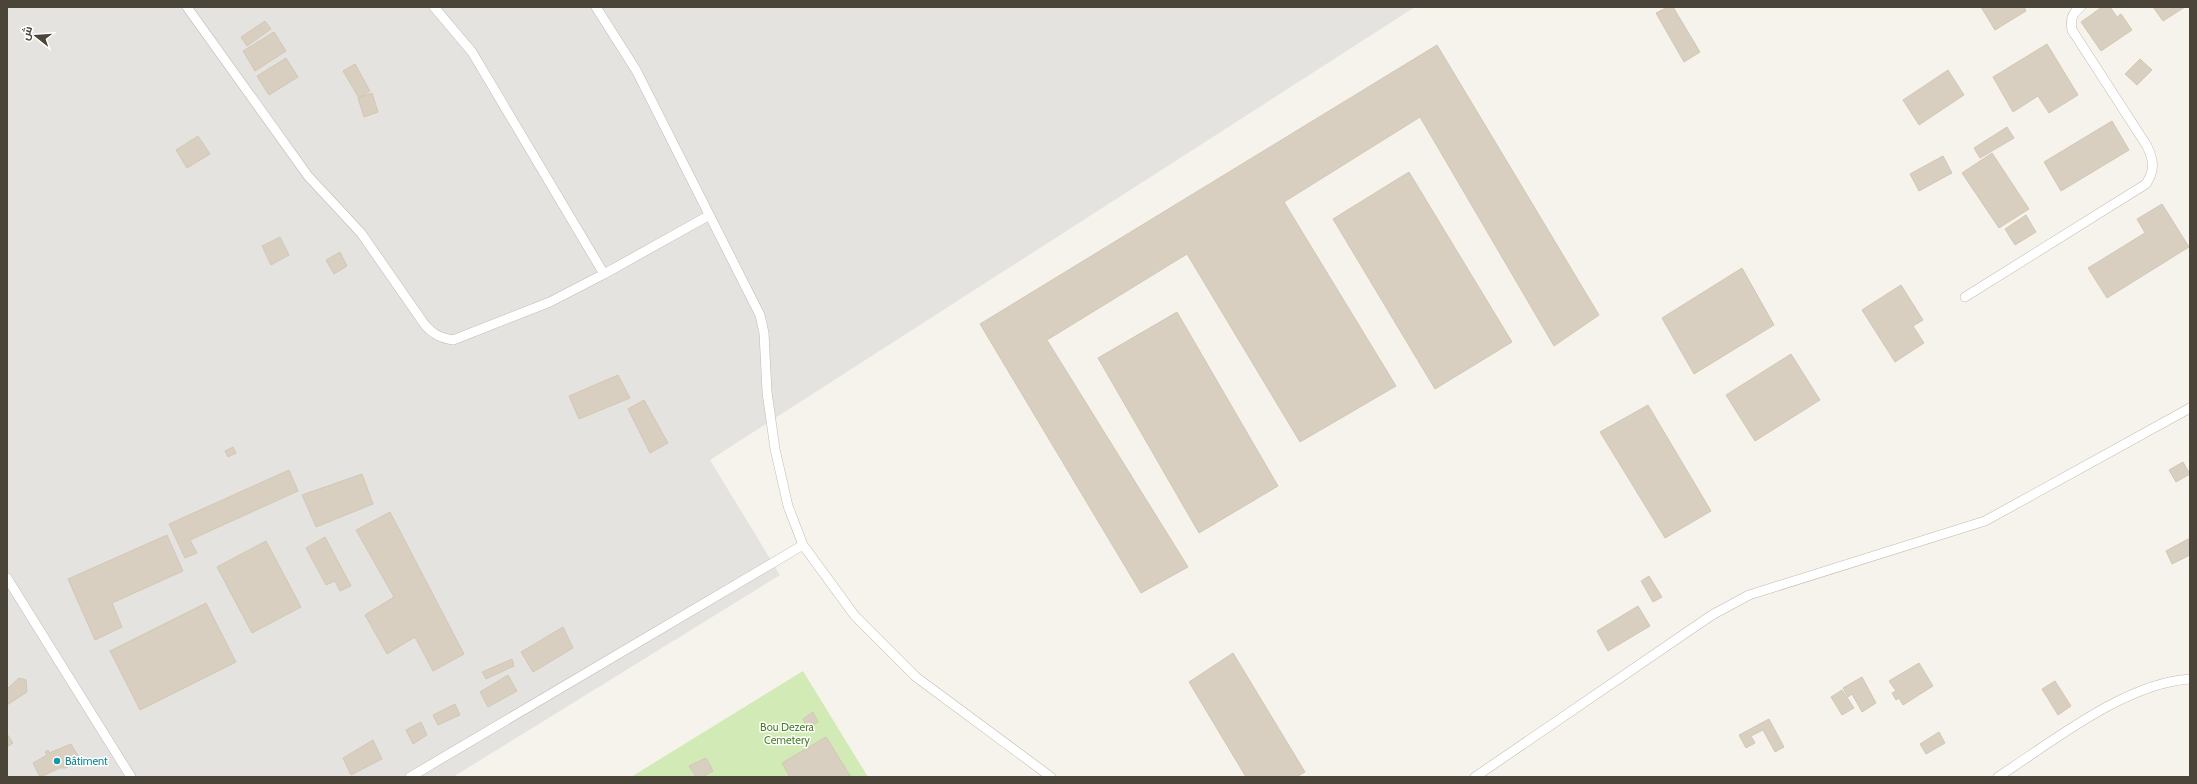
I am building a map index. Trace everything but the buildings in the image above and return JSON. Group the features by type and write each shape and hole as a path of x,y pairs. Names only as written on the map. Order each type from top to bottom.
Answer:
{"lane":[{"path":"187,7 308,176 361,233 425,325 433,334 443,339 453,340 550,302 604,274 708,216"},
{"path":"434,7 472,52 604,274"},
{"path":"596,7 636,70 708,216 760,315 764,333 768,392 775,449 788,506 803,545 855,616 916,677 1051,777"},
{"path":"1965,297 2146,184 2151,176 2154,167 2147,146 2072,30 2071,25 2073,15 2081,7"},
{"path":"1475,777 1712,616 1749,595 1985,521 2190,408"},
{"path":"410,777 803,545"},
{"path":"7,578 131,777"},
{"path":"1998,777 2086,720 2128,696 2162,684 2190,679"}],"green space":[{"name":"Bou Dezera Cemetery","path":"803,671 868,777 631,777"}],"shaded area":[{"path":"7,7 1415,7 710,460 780,575 453,777 7,777"}],"place":[{"name":"Bâtiment","path":"57,761"}]}
